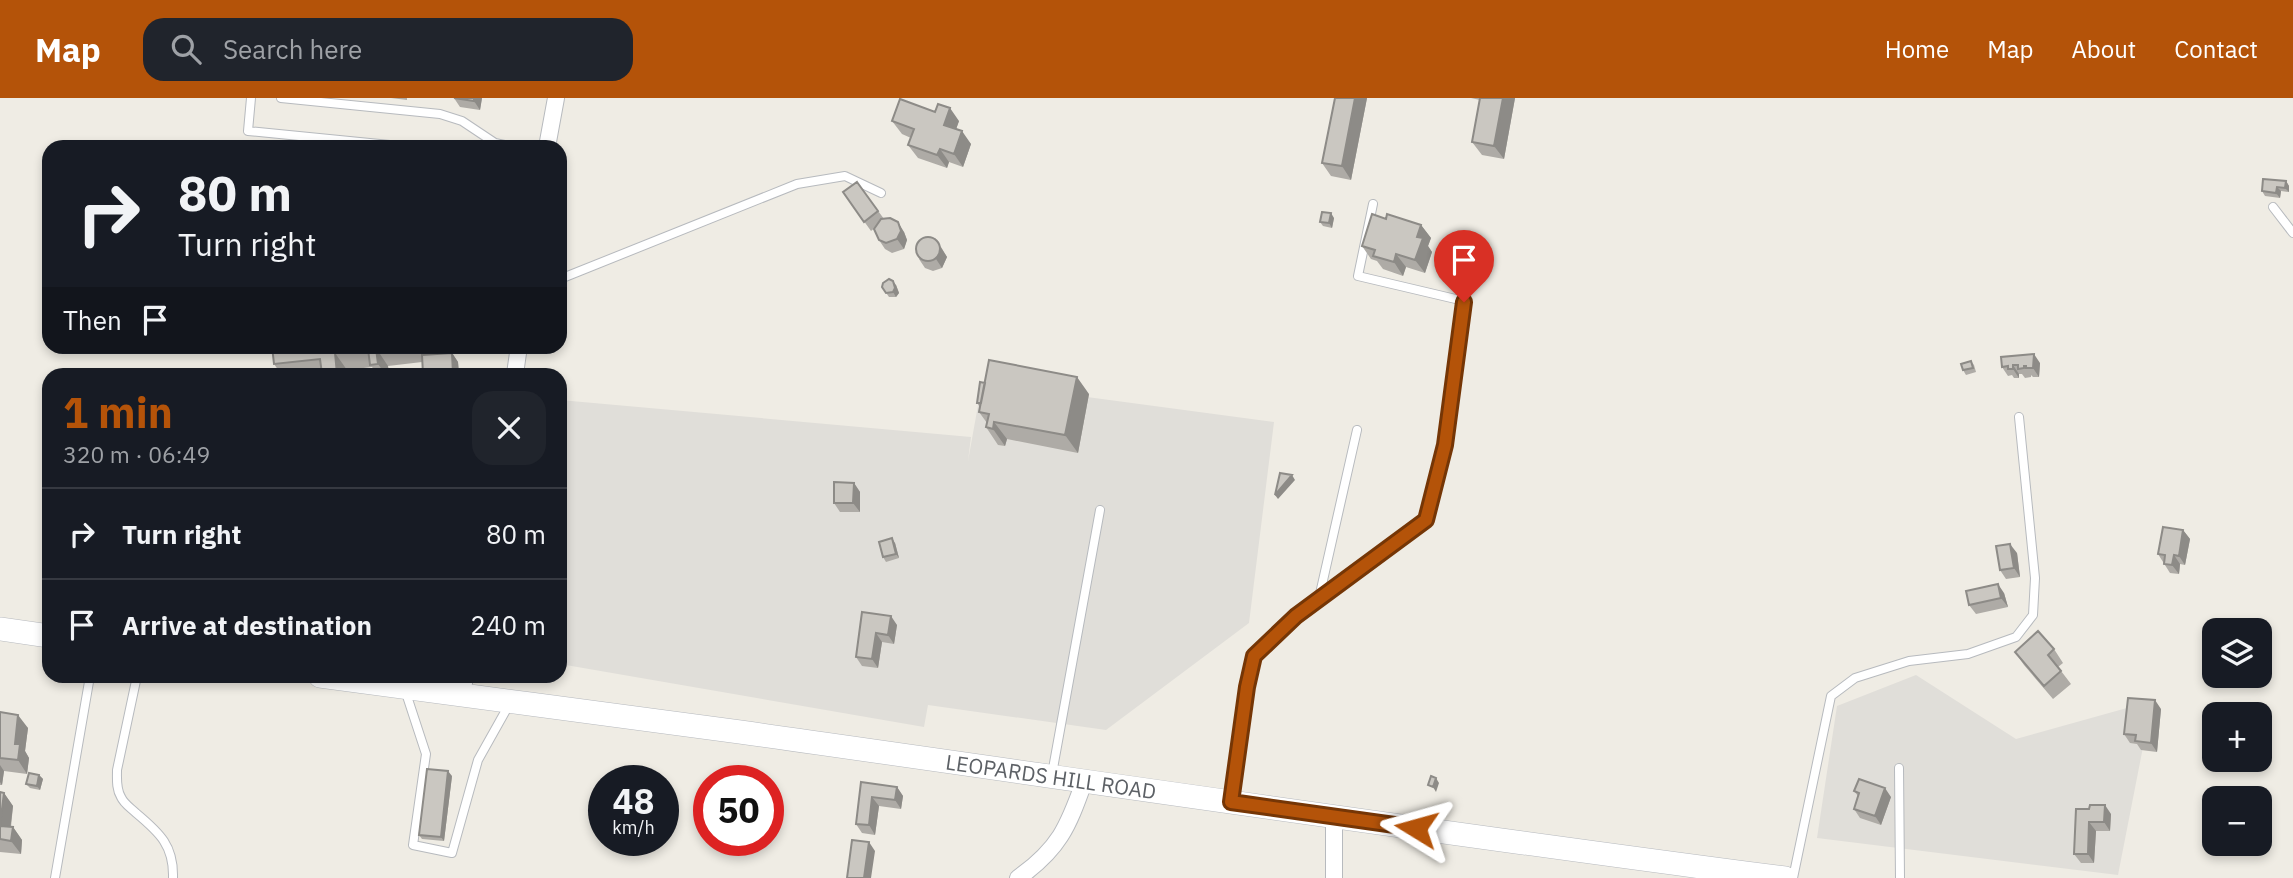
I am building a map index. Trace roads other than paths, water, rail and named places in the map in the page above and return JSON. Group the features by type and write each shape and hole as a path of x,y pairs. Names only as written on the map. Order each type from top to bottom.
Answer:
{"main road":[{"path":"0,629 42,635"},
{"name":"LEOPARDS HILL ROAD","path":"369,683 404,688 463,686 510,702 737,731 1526,845 1785,878"}],"street":[{"path":"548,140 556,98"},
{"path":"1018,878 1054,847 1065,831 1084,782"},
{"path":"1334,816 1334,878"}],"lane":[{"path":"251,98 248,131 339,140"},
{"path":"281,98 440,114 462,121 490,140"},
{"path":"567,276 797,184 845,176 881,193"},
{"path":"1231,802 1254,656 1296,616 1426,520 1445,445 1464,302 1358,276 1373,204"},
{"path":"2273,207 2293,233"},
{"path":"1793,878 1830,696 1855,678 1909,661 1968,654 2016,637 2034,615 2035,578 2019,417"},
{"path":"1320,598 1357,430"},
{"path":"1052,777 1100,510"},
{"path":"55,878 89,683"},
{"path":"136,683 116,785 126,804 167,843 172,856 173,878"},
{"path":"404,688 426,754 413,845 452,853 478,760 510,702"},
{"path":"1899,768 1900,878"}]}
